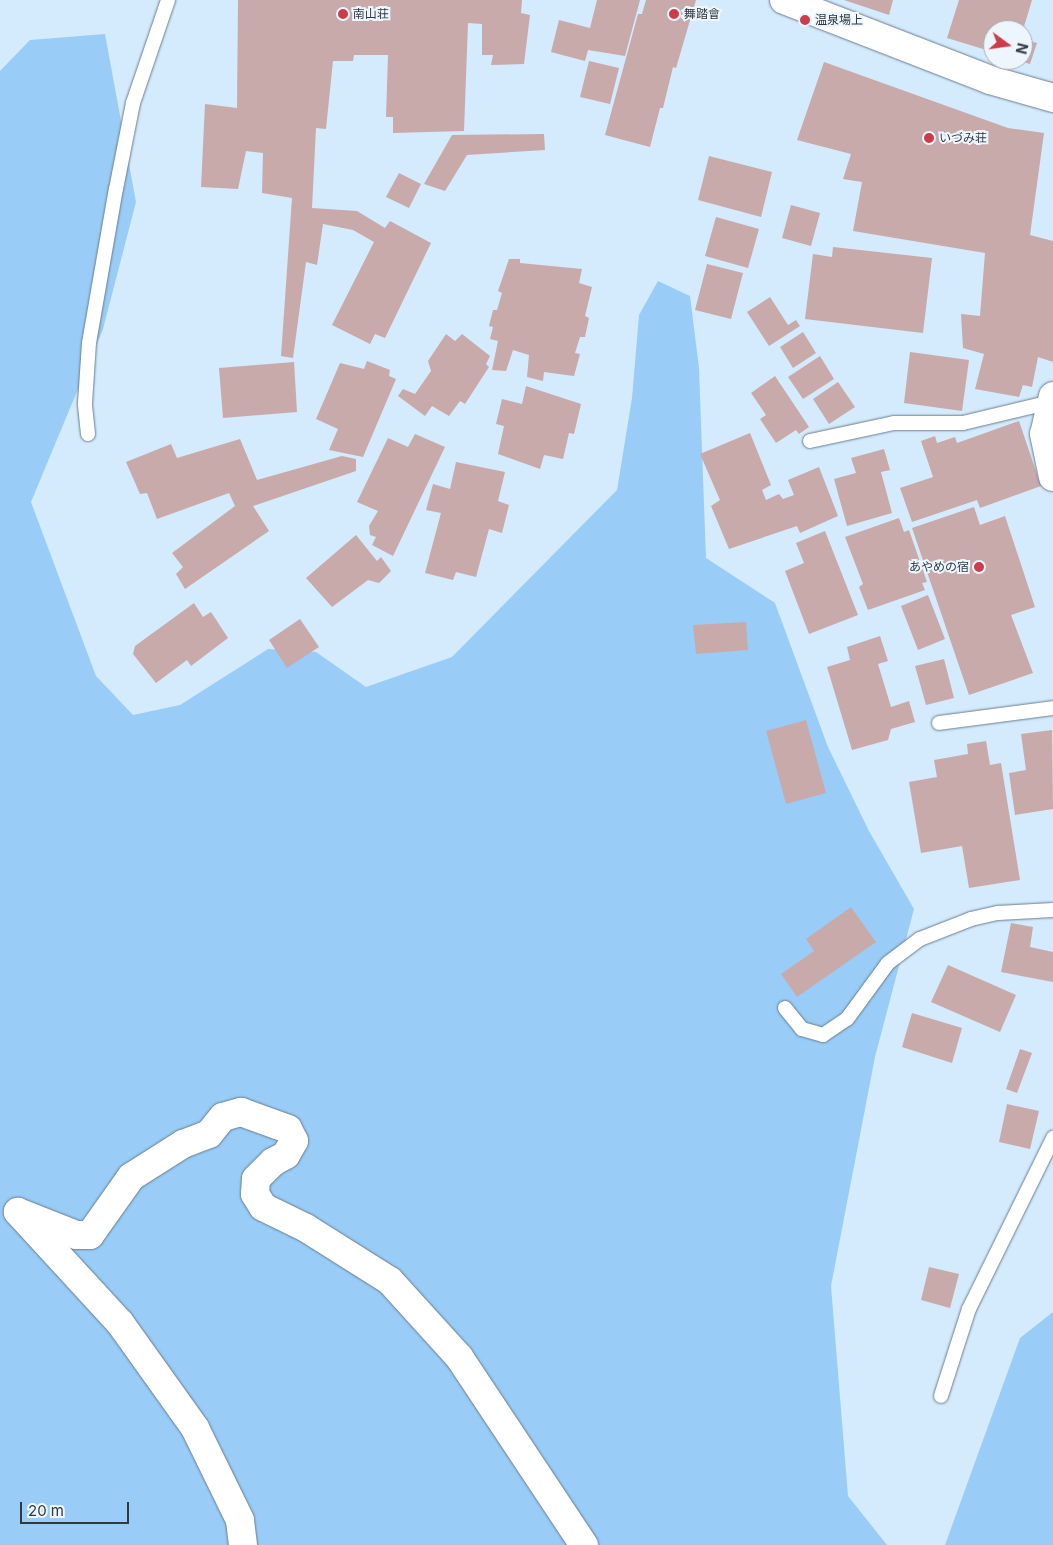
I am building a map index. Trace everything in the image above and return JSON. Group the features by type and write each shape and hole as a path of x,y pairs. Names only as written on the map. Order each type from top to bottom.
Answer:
{"street":[{"path":"784,0 990,80 1053,98"},
{"path":"1052,399 1044,434 1053,477"},
{"path":"243,1545 240,1520 195,1428 120,1324 18,1212 76,1235 90,1235 132,1177 183,1144 209,1134 224,1117 241,1112 288,1128 294,1141 286,1155 273,1162 256,1180 255,1194 263,1207 306,1228 390,1281 460,1357 584,1545"}],"lane":[{"path":"88,434 85,403 89,343 116,189 133,103 168,0"},
{"path":"810,441 894,422 974,422 1052,399"},
{"path":"939,723 1053,708"},
{"path":"785,1008 802,1029 823,1035 847,1018 888,963 920,939 971,919 998,913 1053,910"},
{"path":"941,1396 969,1309 1053,1138"}],"shaded area":[{"path":"105,34 136,202 103,329 31,502 96,676 133,715 180,705 268,649 316,652 366,687 452,657 617,490 632,398 639,315 658,281 690,296 699,368 706,558 775,603 828,747 869,831 914,909 875,1057 831,1286 848,1496 887,1545 0,1545 0,71 30,40"},
{"path":"1053,1312 1053,1545 945,1545 1020,1338"}],"building":[{"path":"238,0 522,0 521,13 530,15 524,64 491,65 493,55 482,55 482,24 468,23 464,131 393,133 393,117 386,117 388,55 354,55 353,61 333,61 326,129 316,128 312,208 357,211 385,228 390,221 431,243 385,338 375,334 370,344 332,325 374,242 353,230 323,224 317,265 306,262 293,358 281,356 292,198 262,193 263,153 246,151 238,189 201,187 205,104 237,108"},
{"path":"597,0 640,0 625,56 588,50 585,61 551,52 559,20 590,28"},
{"path":"646,0 696,0 676,68 673,67 663,108 660,108 650,147 605,135 638,14 642,14"},
{"path":"844,0 893,0 889,15"},
{"path":"959,0 1032,0 1026,20 983,20 983,49 947,38"},
{"path":"1033,42 1037,43 1033,55"},
{"path":"589,61 619,68 610,104 580,97"},
{"path":"824,62 1008,128 1044,133 1030,235 1053,241 1053,362 1038,357 1032,387 1023,385 1019,397 975,389 984,354 963,348 961,314 980,316 985,253 853,231 862,182 843,179 851,154 797,140"},
{"path":"544,134 545,150 467,155 445,191 424,184 452,135"},
{"path":"709,156 772,172 761,217 698,200"},
{"path":"399,173 421,184 409,208 386,197"},
{"path":"791,205 820,213 811,246 782,238"},
{"path":"716,217 759,229 748,268 705,256"},
{"path":"833,247 932,258 923,333 805,319 813,254 832,257"},
{"path":"509,259 520,259 520,263 582,269 579,283 592,287 585,316 589,318 585,337 580,337 575,353 580,354 574,376 544,372 543,381 527,377 529,355 513,350 506,371 492,370 498,341 490,339 493,327 489,326 493,310 497,310 502,293 498,291"},
{"path":"707,264 743,273 731,319 695,310"},
{"path":"770,297 788,325 796,320 800,326 769,346 747,312"},
{"path":"803,332 816,353 793,368 780,347"},
{"path":"446,334 455,341 462,334 490,356 486,364 489,367 465,404 460,401 449,416 432,406 425,416 398,396 403,389 415,394 431,371 428,361"},
{"path":"910,352 969,360 962,411 904,403"},
{"path":"820,356 834,379 803,399 788,377"},
{"path":"367,361 390,370 389,376 396,379 363,457 329,450 338,429 316,419 340,363 364,369"},
{"path":"294,362 297,412 223,418 219,368"},
{"path":"775,376 809,427 799,434 796,430 776,443 760,419 766,415 751,393"},
{"path":"838,382 855,407 829,424 813,399"},
{"path":"526,386 581,404 574,434 569,433 563,459 544,455 540,469 498,454 504,426 496,424 502,399 522,404"},
{"path":"1019,421 1041,486 980,508 977,500 912,522 900,488 933,477 921,441 935,436 937,443 955,437 957,443"},
{"path":"750,433 771,485 762,490 766,500 779,494 783,499 794,495 788,480 819,467 838,516 800,533 797,526 729,549 711,506 720,500 700,454"},
{"path":"415,434 445,447 393,556 372,545 376,537 370,535 369,526 378,511 357,502 388,438 408,447"},
{"path":"240,439 257,480 342,456 356,459 356,471 253,506 269,531 185,589 176,574 183,567 172,553 235,506 229,493 157,519 147,493 140,494 126,462 171,444 177,458"},
{"path":"884,449 890,470 881,472 892,513 847,526 834,479 856,473 851,458"},
{"path":"456,462 505,472 498,501 509,505 502,533 489,529 476,577 456,572 453,580 425,573 441,513 426,510 433,484 450,489"},
{"path":"974,507 980,525 1005,516 1035,607 1011,615 1033,673 969,695 912,528"},
{"path":"899,518 904,532 909,530 927,582 922,583 925,590 868,610 859,587 863,584 845,537"},
{"path":"825,531 858,615 809,634 785,571 804,563 796,543"},
{"path":"356,535 377,561 381,557 391,571 379,583 368,580 332,607 306,578"},
{"path":"928,595 945,639 918,650 901,606"},
{"path":"194,603 203,617 211,612 228,638 191,666 187,660 156,683 133,654 135,646"},
{"path":"300,619 319,647 287,668 269,640"},
{"path":"746,622 748,650 696,654 693,625"},
{"path":"880,636 888,661 878,664 891,707 909,701 915,722 891,729 888,740 852,750 827,667 850,660 847,647"},
{"path":"944,659 954,698 926,705 915,666"},
{"path":"806,720 826,793 786,804 766,731"},
{"path":"1052,730 1053,809 1015,815 1009,773 1026,770 1021,734"},
{"path":"986,741 990,765 1001,763 1020,880 969,888 962,846 921,853 909,782 937,777 934,760 968,754 967,744"},
{"path":"851,907 876,942 797,997 781,974 814,951 806,939"},
{"path":"1011,923 1033,927 1030,947 1053,952 1053,982 1001,972"},
{"path":"948,965 1016,995 1000,1032 931,1002"},
{"path":"912,1013 962,1028 952,1063 902,1047"},
{"path":"1020,1049 1032,1053 1017,1093 1006,1089"},
{"path":"1007,1104 1039,1111 1030,1149 999,1142"},
{"path":"929,1267 959,1274 950,1308 921,1300"}],"place":[{"name":"南山荘","path":"343,14"},
{"name":"舞踏會","path":"674,14"},
{"name":"温泉場上","path":"805,20"},
{"name":"いづみ荘","path":"929,138"},
{"name":"あやめの宿","path":"979,567"}]}
